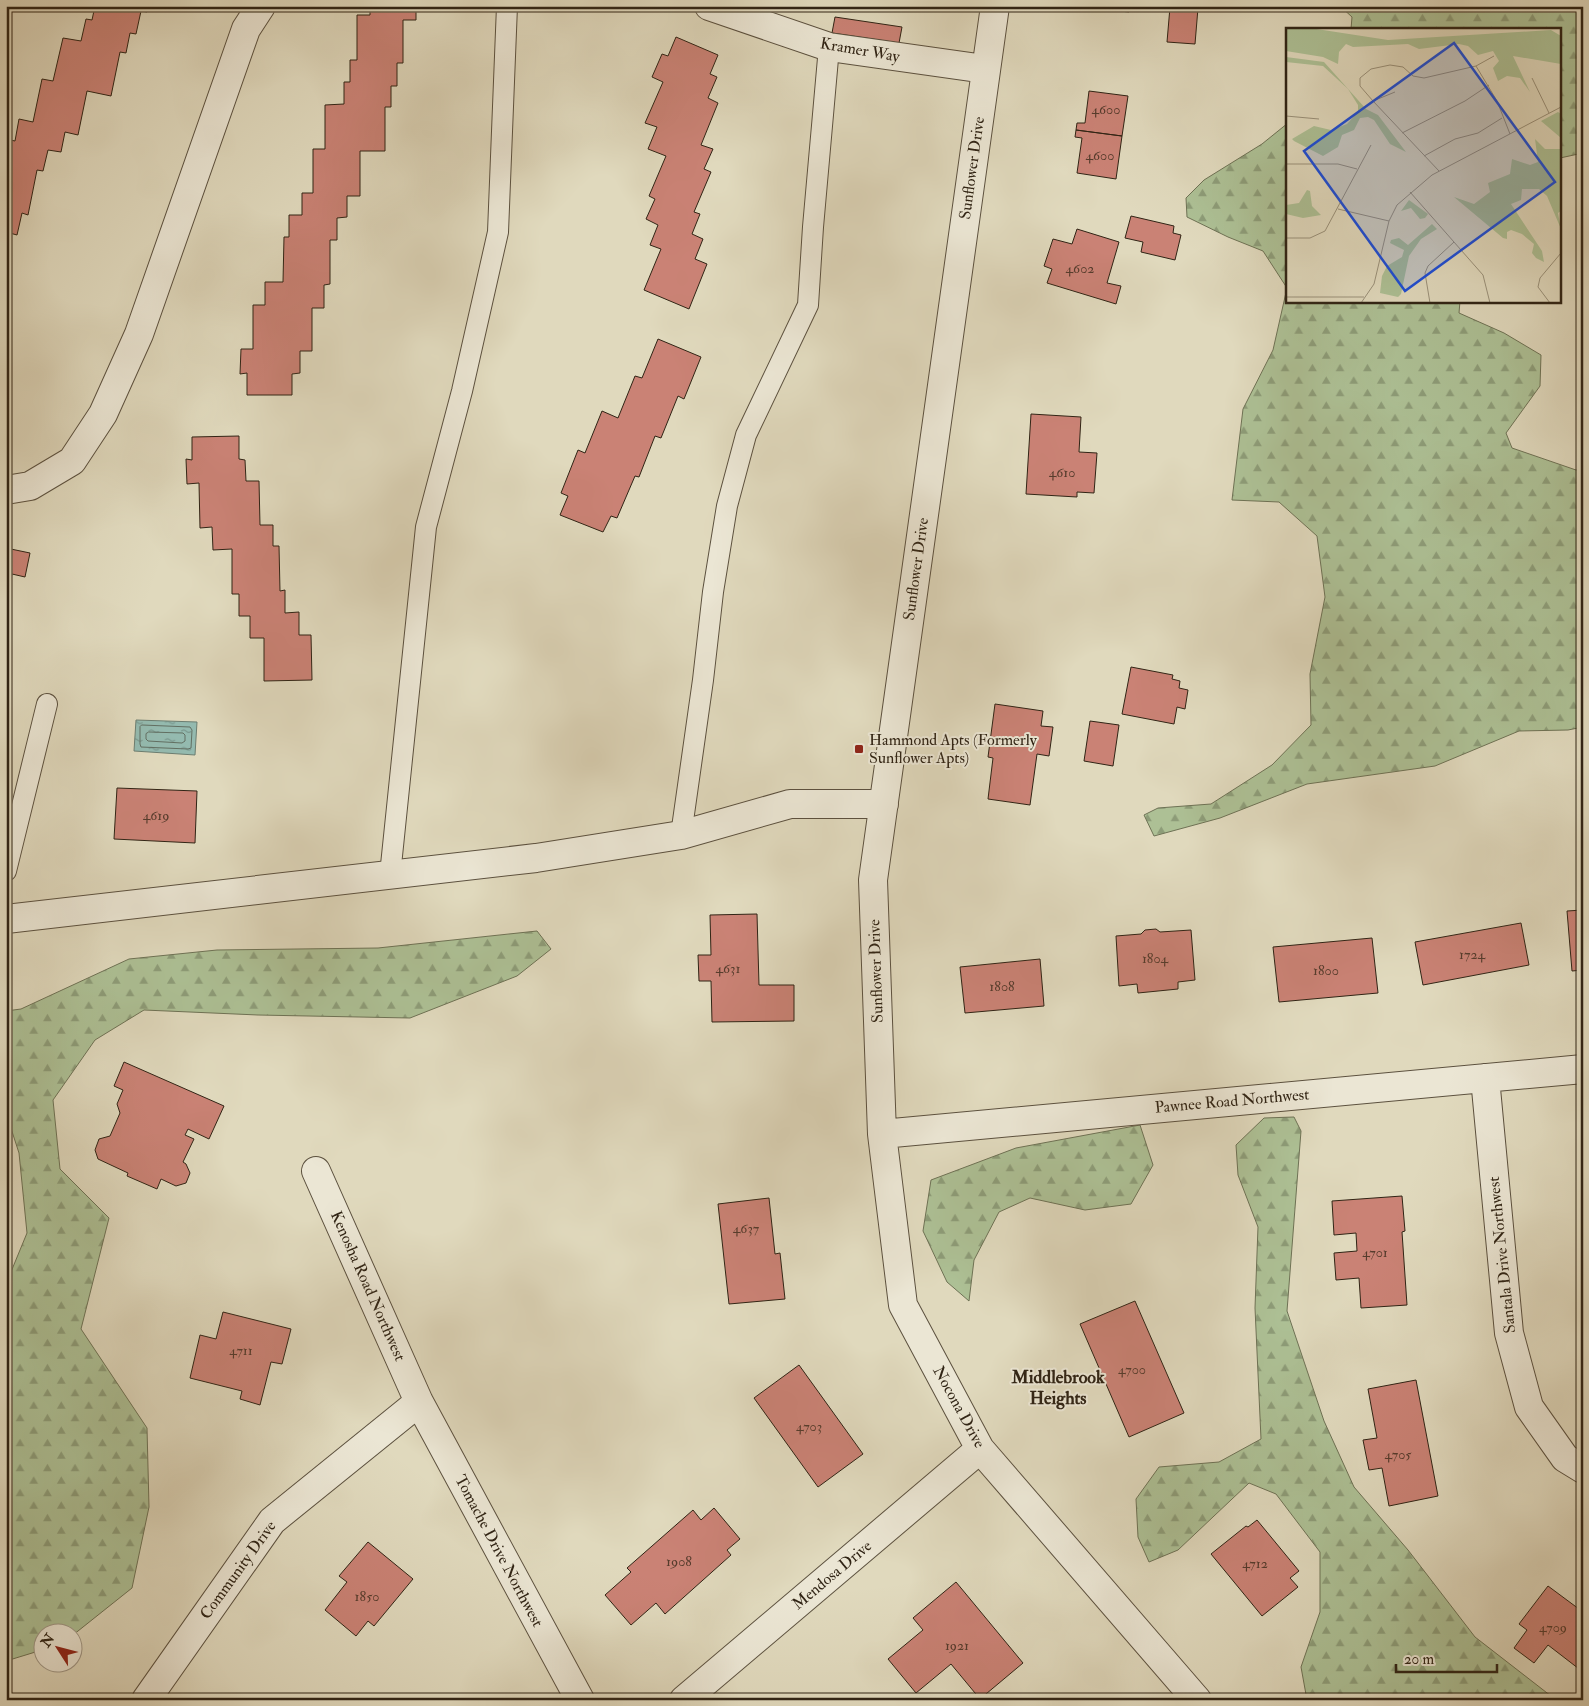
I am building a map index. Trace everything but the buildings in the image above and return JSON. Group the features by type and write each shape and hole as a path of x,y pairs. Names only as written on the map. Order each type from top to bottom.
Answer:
{"street":[{"path":"6,490 30,486 72,461 104,414 140,334 246,29 261,6"},
{"name":"Kramer Way","path":"709,6 829,47 985,69"},
{"name":"Sunflower Drive","path":"882,1134 873,880 994,6"},
{"path":"6,918 536,858 681,835 790,804 884,804"},
{"name":"Pawnee Road Northwest","path":"882,1134 1583,1069"},
{"name":"Santala Drive Northwest","path":"1484,1078 1509,1333 1529,1407 1565,1458 1583,1469"},
{"name":"Nocona Drive","path":"882,1134 903,1305 980,1450 1197,1700"},
{"name":"Kenosha Road Northwest","path":"316,1171 419,1402"},
{"name":"Community Drive","path":"146,1700 272,1521 419,1402"},
{"name":"Tomache Drive Northwest","path":"419,1402 580,1700"},
{"name":"Mendosa Drive","path":"684,1700 980,1450"}],"lane":[{"path":"390,875 426,527 462,391 498,232 507,6"},
{"path":"681,835 703,680 713,592 727,506 746,435 808,305 829,47"},
{"path":"6,872 47,704"}],"green space":[{"path":"1340,6 1583,6 1583,153 1562,158 1562,28 1351,28 1352,17"},
{"path":"1286,125 1286,286 1263,251 1228,237 1187,217 1186,198 1204,180 1262,144"},
{"path":"1286,292 1286,302 1460,302 1459,313 1504,333 1541,355 1540,386 1506,433 1512,448 1576,470 1583,469 1583,727 1568,730 1519,731 1435,766 1307,784 1220,818 1154,836 1144,815 1158,808 1211,804 1272,765 1311,725 1310,674 1325,597 1317,536 1279,502 1232,500 1243,409 1273,350"},
{"path":"537,931 551,949 517,976 410,1018 258,1015 144,1010 95,1040 53,1100 60,1169 109,1218 81,1329 147,1428 149,1507 132,1588 82,1628 82,1624 32,1624 32,1653 6,1661 6,1284 27,1233 19,1153 6,1113 6,1011 21,1009 129,959 217,950 378,948"},
{"path":"1294,1117 1301,1131 1287,1311 1324,1421 1354,1487 1408,1550 1475,1637 1551,1696 1553,1700 1307,1700 1301,1667 1320,1612 1320,1552 1276,1494 1249,1483 1178,1550 1149,1562 1138,1537 1136,1499 1159,1467 1219,1462 1261,1439 1255,1308 1258,1227 1238,1175 1236,1145 1264,1118"},
{"path":"1140,1125 1153,1165 1131,1204 1085,1210 1030,1198 999,1212 974,1260 969,1301 947,1282 923,1231 931,1180 1016,1148"}],"water":[{"path":"136,720 197,722 195,755 134,751"}],"place":[{"name":"Hammond Apts (Formerly Sunflower Apts)","path":"859,749"}],"district":[{"name":"Middlebrook Heights","path":"1058,1387"}]}
